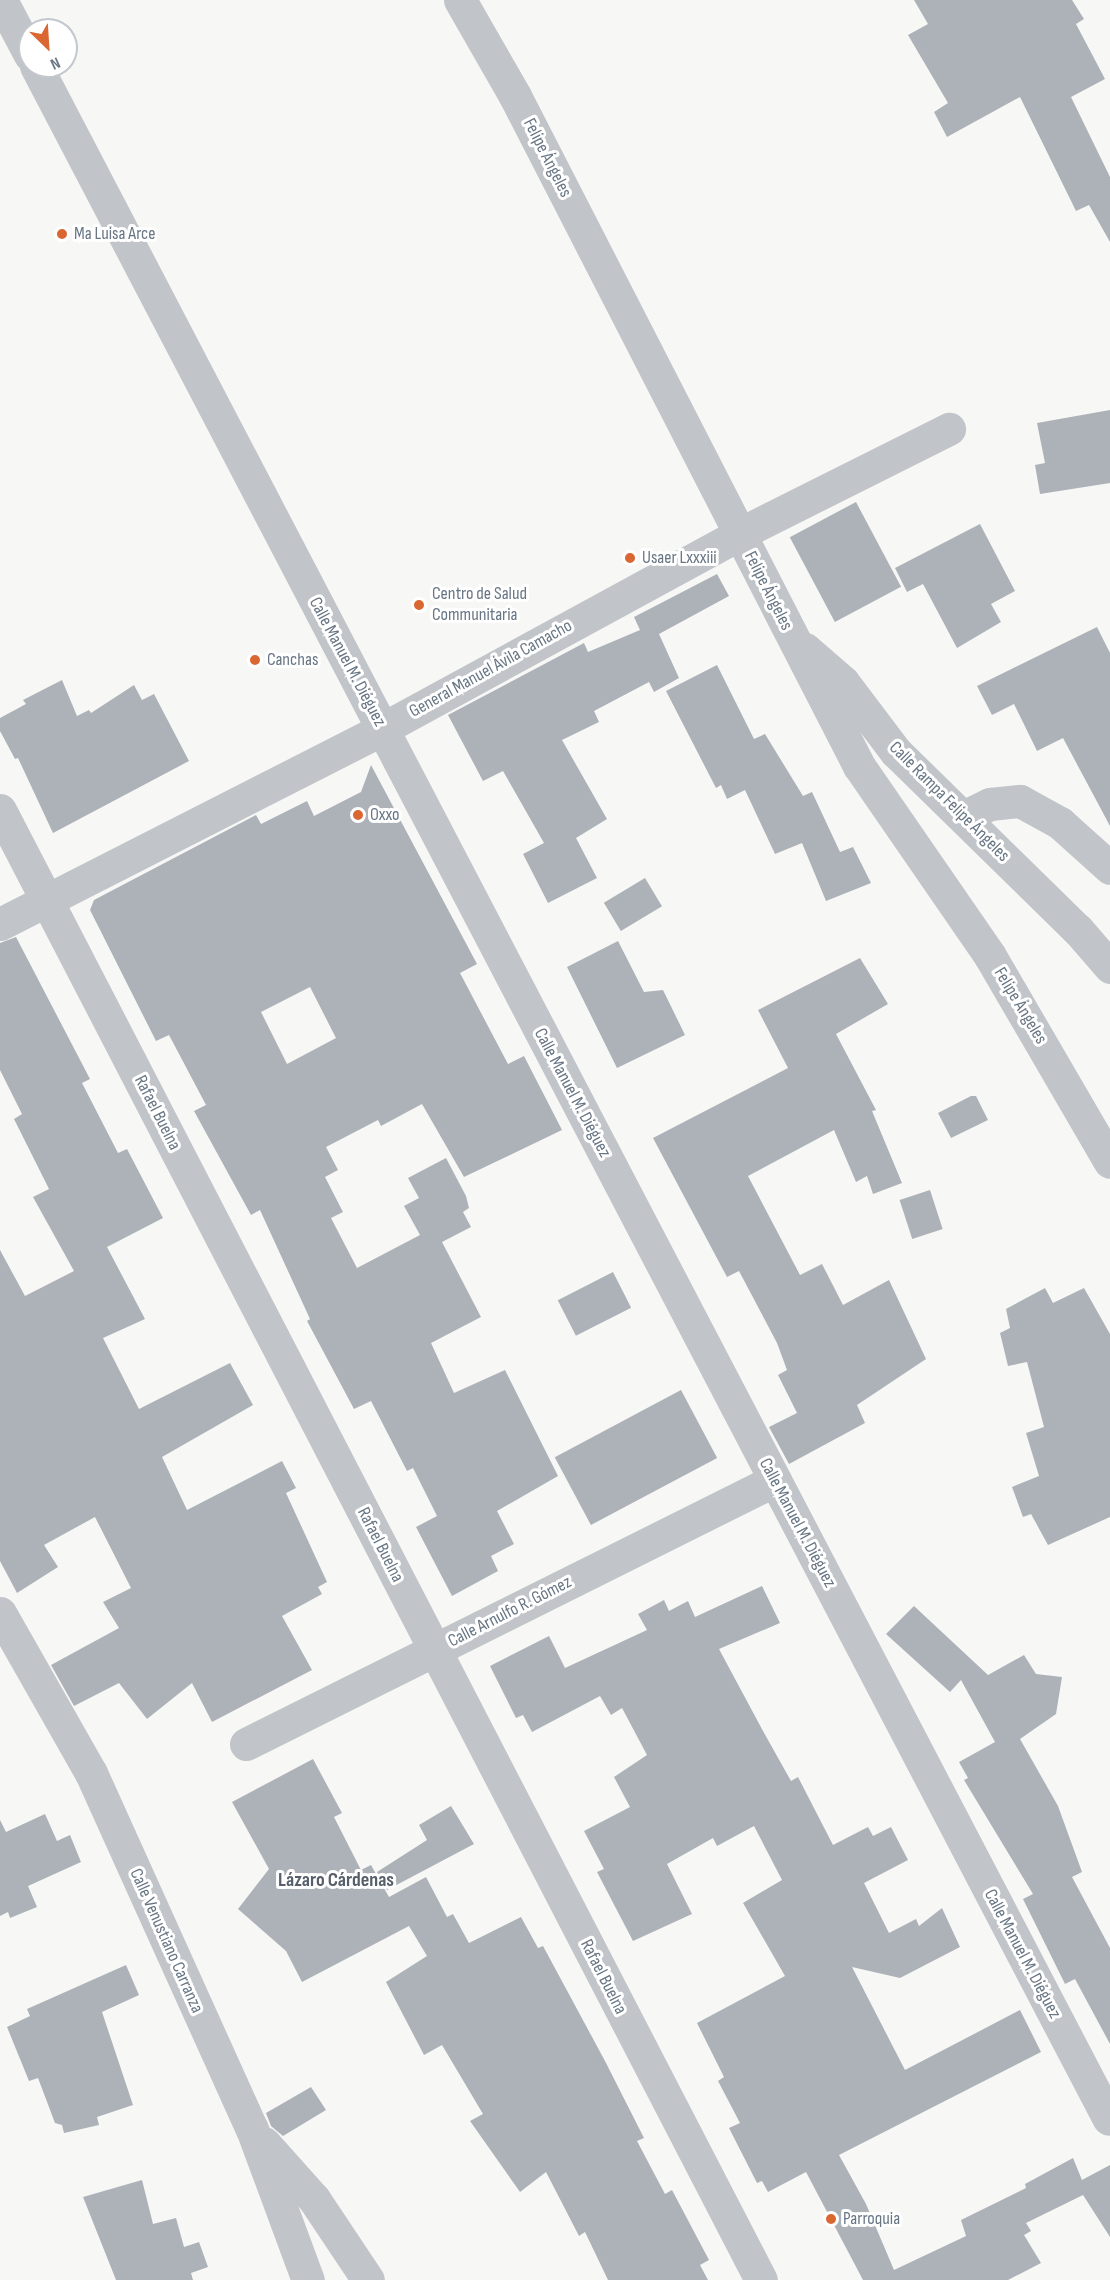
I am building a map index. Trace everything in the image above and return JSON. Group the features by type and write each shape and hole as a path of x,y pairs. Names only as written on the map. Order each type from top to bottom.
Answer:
{"street":[{"path":"1,0 18,32"},
{"name":"Felipe Ángeles","path":"460,0 515,96 790,636 859,766 990,956 1110,1162"},
{"name":"Calle Manuel M. Diéguez","path":"42,78 1109,2120"},
{"name":"General Manuel Ávila Camacho","path":"0,924 382,729 739,534 949,429"},
{"name":"Calle Rampa Felipe Ángeles","path":"790,636 843,682 896,752 1078,930 1110,967"},
{"path":"963,817 990,804 1020,801 1060,823 1110,868"},
{"name":"Rafael Buelna","path":"0,810 761,2280"},
{"name":"Calle Arnulfo R. Gómez","path":"246,1744 775,1480"},
{"name":"Calle Venustiano Carranza","path":"0,1613 91,1773 252,2129 308,2280"},
{"path":"252,2129 314,2199 368,2280"}],"building":[{"path":"914,0 1072,0 1084,19 1076,24 1105,79 1071,97 1110,177 1110,242 1089,205 1076,211 1020,97 947,137 934,112 948,103 908,35 928,24"},
{"path":"1110,410 1110,483 1040,494 1035,465 1045,463 1037,423"},
{"path":"856,502 901,587 835,622 790,537"},
{"path":"980,524 1015,591 991,604 1001,622 957,648 923,584 907,592 895,568"},
{"path":"717,574 729,596 659,634 679,678 654,692 649,682 594,711 599,722 562,740 607,819 576,838 597,878 548,903 523,854 544,843 503,771 483,781 448,715 584,643 588,652 640,630 634,617"},
{"path":"1097,627 1110,653 1110,826 1063,738 1037,751 1014,704 992,715 977,686"},
{"path":"717,665 754,739 765,734 803,796 812,792 840,852 853,847 871,883 826,901 802,843 775,854 745,790 727,799 721,785 716,788 666,691"},
{"path":"62,680 77,716 89,710 91,713 134,685 142,700 154,694 189,761 53,833 18,758 15,759 0,731 0,718 26,704 23,700"},
{"path":"371,765 477,964 460,973 508,1064 524,1056 562,1130 464,1177 422,1104 381,1126 378,1120 326,1147 338,1170 325,1177 343,1212 331,1218 357,1268 420,1235 404,1206 419,1198 408,1178 446,1158 466,1196 469,1208 463,1212 471,1227 442,1242 481,1317 431,1343 454,1393 505,1370 558,1476 497,1511 514,1544 491,1556 498,1571 452,1596 416,1527 437,1516 413,1468 407,1471 371,1401 354,1409 307,1321 310,1319 260,1210 251,1215 194,1111 206,1105 169,1035 156,1041 90,910 94,900 256,815 261,824 307,801 314,816 361,792","holes":["310,987 336,1038 287,1064 261,1012"]},
{"path":"645,878 662,906 621,931 604,903"},
{"path":"16,937 90,1079 82,1083 118,1153 127,1149 163,1218 107,1247 145,1319 103,1338 139,1409 230,1363 253,1405 162,1457 187,1510 282,1461 296,1488 286,1493 327,1582 318,1587 322,1594 282,1616 312,1670 212,1722 192,1683 147,1719 119,1683 74,1706 51,1665 119,1628 103,1602 131,1588 95,1517 44,1545 58,1567 17,1593 0,1561 0,1250 25,1296 74,1271 33,1197 49,1189 14,1119 22,1114 0,1070 0,943"},
{"path":"618,941 644,992 663,990 685,1035 617,1068 567,967"},
{"path":"860,958 888,1004 836,1034 876,1110 872,1111 902,1183 873,1194 867,1176 856,1182 834,1130 748,1176 800,1275 822,1264 843,1305 889,1280 926,1359 857,1405 865,1423 789,1464 769,1427 797,1413 778,1375 787,1370 777,1343 739,1271 727,1277 653,1138 788,1068 758,1010"},
{"path":"971,1096 976,1096 988,1120 951,1138 938,1113"},
{"path":"930,1190 943,1229 912,1239 900,1200"},
{"path":"613,1272 631,1308 576,1336 558,1300"},
{"path":"1045,1288 1053,1303 1084,1288 1110,1334 1110,1517 1048,1545 1031,1514 1023,1517 1012,1487 1039,1476 1026,1433 1044,1427 1027,1362 1008,1366 1000,1333 1010,1328 1006,1309"},
{"path":"681,1390 717,1458 591,1525 555,1457"},
{"path":"762,1586 780,1623 719,1649 763,1731 791,1781 798,1777 833,1845 868,1827 873,1836 891,1827 908,1860 864,1883 889,1933 916,1919 919,1926 942,1908 960,1947 900,1978 852,1967 905,2070 1020,2010 1041,2052 839,2155 866,2204 894,2270 966,2236 961,2220 1026,2188 1025,2184 1073,2158 1082,2180 1110,2165 1110,2237 1083,2195 1026,2223 1031,2231 1024,2235 1041,2263 1008,2280 863,2280 806,2172 768,2192 762,2181 757,2183 729,2128 740,2123 718,2081 724,2077 697,2023 785,1976 743,1903 782,1880 754,1826 717,1846 713,1838 667,1864 692,1914 633,1941 597,1872 604,1869 584,1831 630,1807 614,1777 647,1755 622,1708 611,1715 600,1696 532,1732 523,1715 516,1718 490,1666 549,1636 565,1668 647,1630 638,1614 664,1600 669,1611 688,1601 695,1617"},
{"path":"914,1606 988,1675 1024,1655 1036,1674 1062,1677 1056,1714 1020,1739 1058,1806 1082,1872 1072,1877 1110,1948 1110,2044 1075,1979 1065,1984 1023,1899 1033,1894 964,1780 968,1778 959,1762 995,1742 961,1680 950,1692 886,1634"},
{"path":"313,1759 342,1813 334,1817 361,1870 371,1865 389,1897 426,1877 447,1917 453,1914 469,1943 521,1917 538,1948 543,1946 644,2138 637,2141 665,2194 672,2190 709,2260 700,2265 708,2280 608,2280 585,2232 579,2236 546,2172 520,2192 470,2121 483,2114 442,2045 424,2055 386,1982 427,1956 409,1926 302,1982 286,1951 238,1909 269,1869 232,1802"},
{"path":"451,1806 474,1844 387,1890 377,1872 427,1840 419,1825"},
{"path":"45,1814 57,1841 70,1835 81,1862 28,1886 37,1907 10,1918 8,1912 0,1916 0,1820 6,1832"},
{"path":"126,1965 139,1995 102,2012 133,2105 97,2117 99,2125 64,2133 62,2125 55,2123 38,2078 29,2081 7,2027 30,2016 27,2009"},
{"path":"311,2087 326,2110 283,2136 271,2126 266,2113"},
{"path":"142,2180 153,2224 176,2218 184,2247 199,2242 208,2267 191,2273 193,2280 116,2280 83,2197"}],"place":[{"name":"Ma Luisa Arce","path":"62,234"},
{"name":"Usaer Lxxxiii","path":"630,558"},
{"name":"Centro de Salud Communitaria","path":"419,605"},
{"name":"Canchas","path":"255,660"},
{"name":"Oxxo","path":"358,815"},
{"name":"Parroquia","path":"831,2219"}],"district":[{"name":"Lázaro Cárdenas","path":"336,1880"}]}
